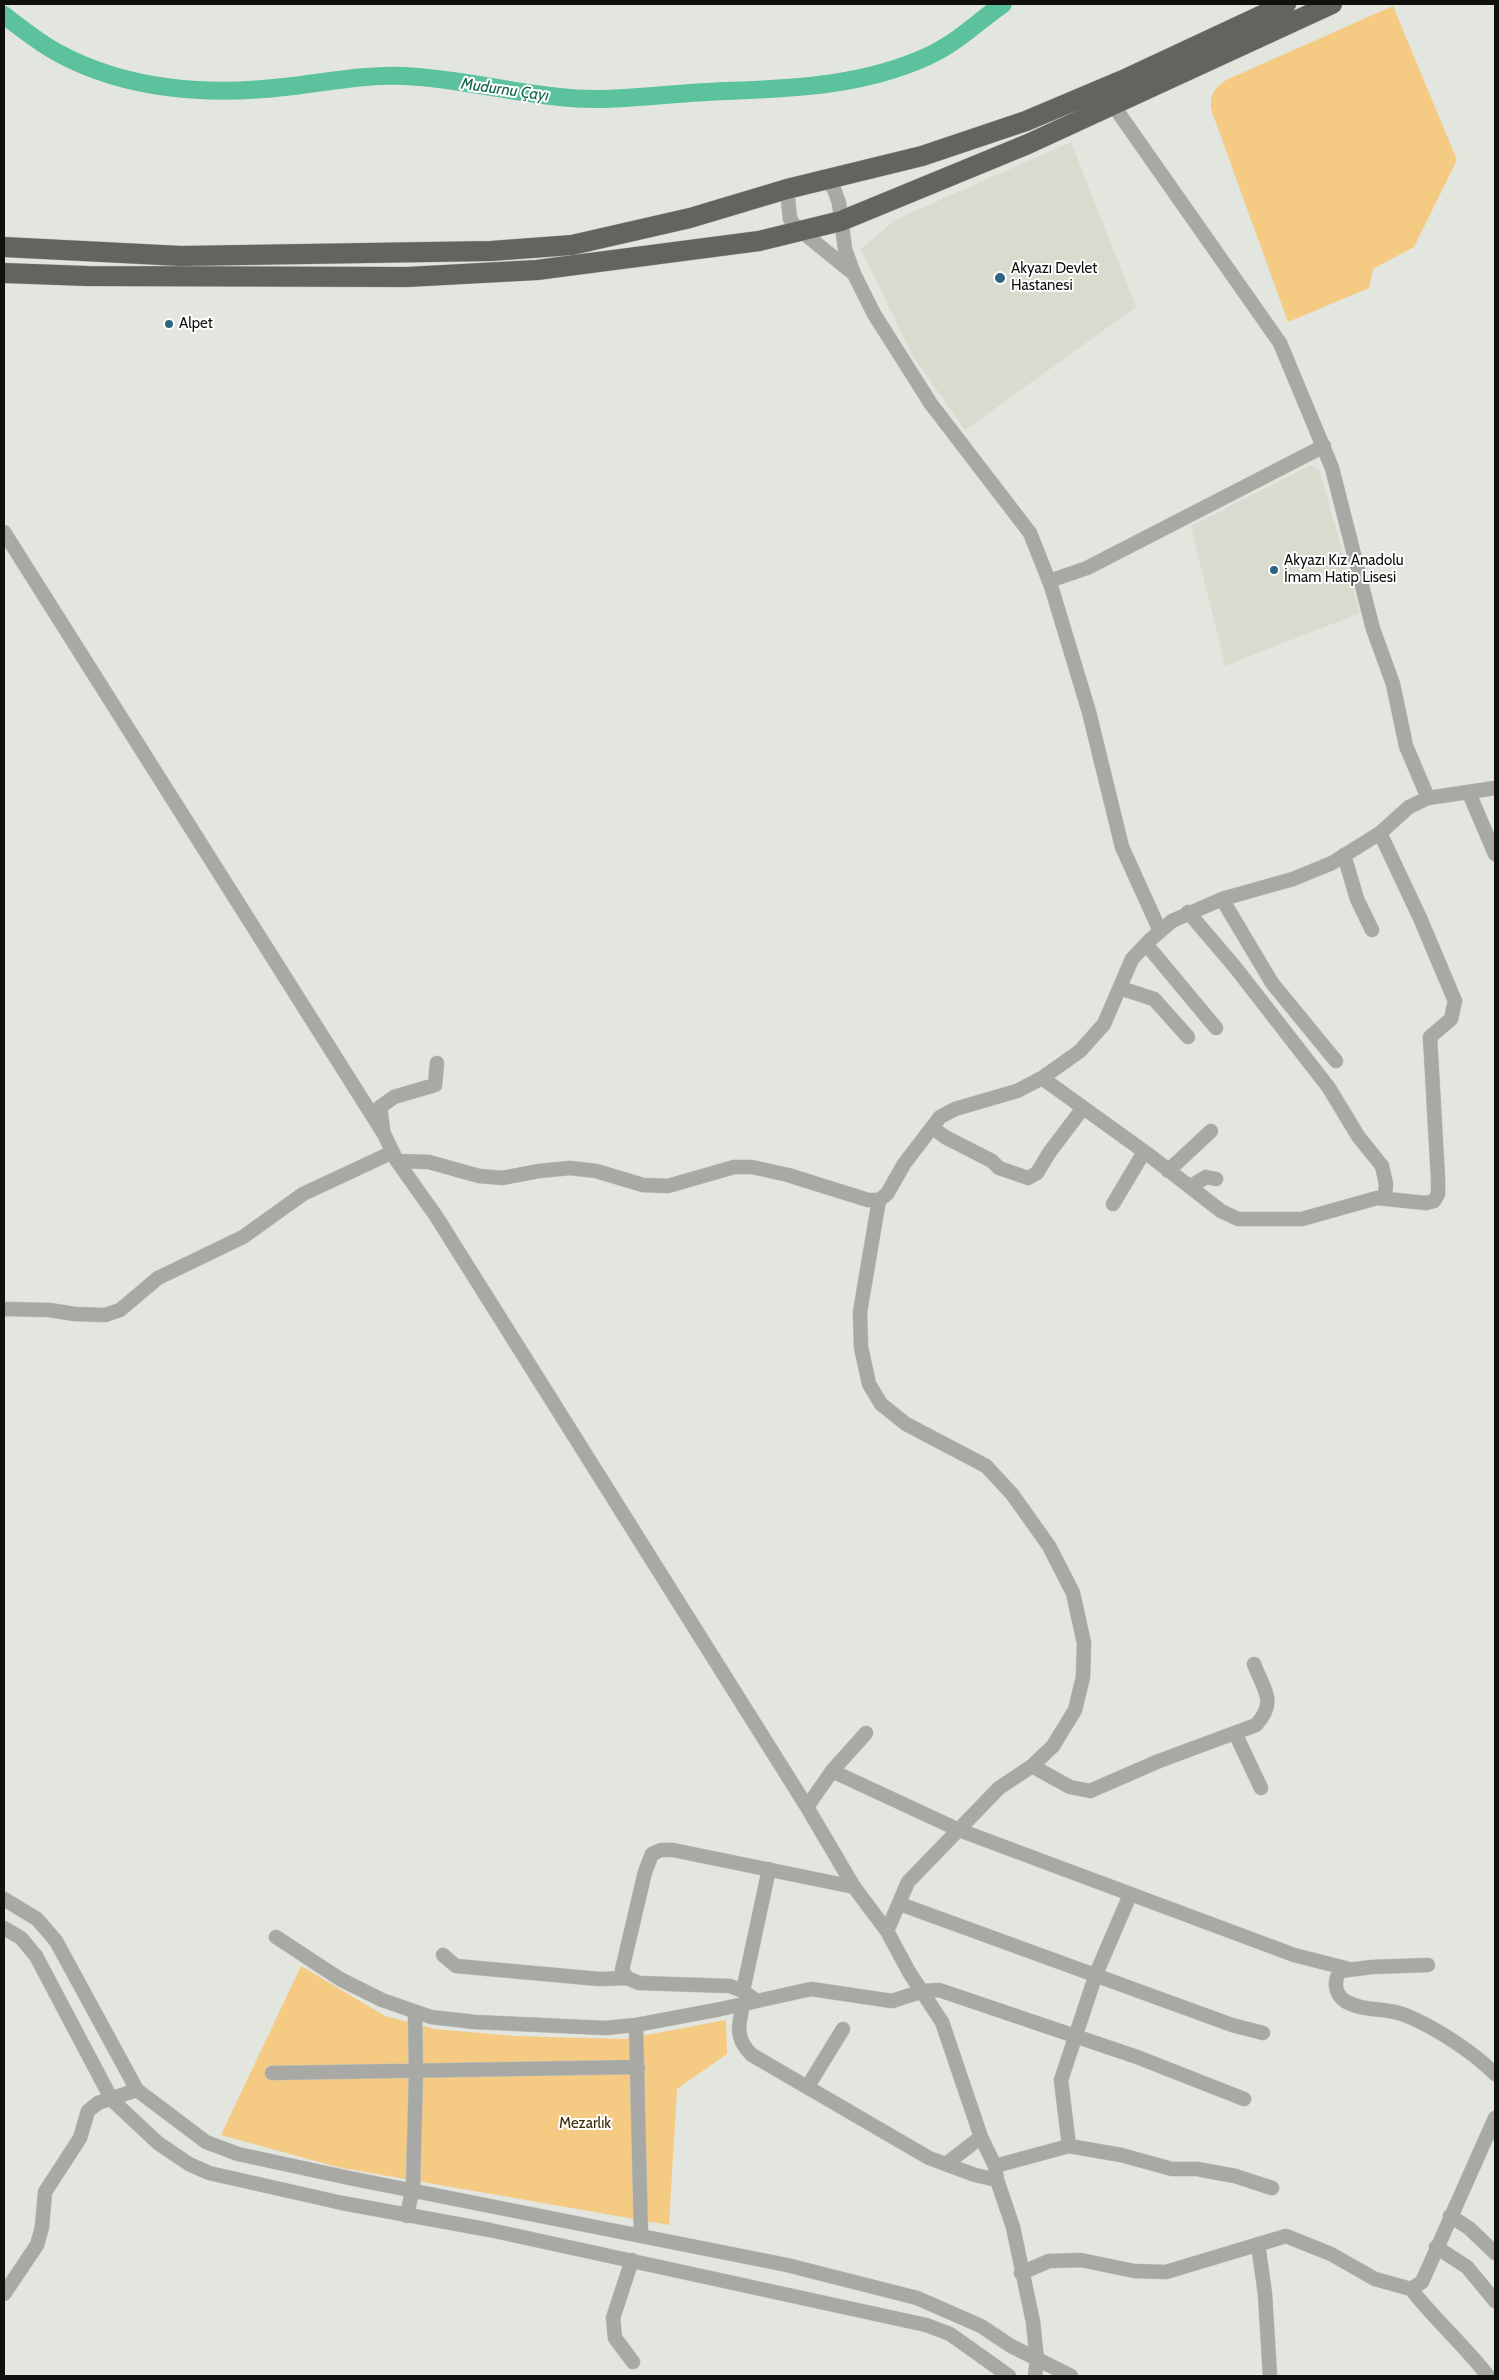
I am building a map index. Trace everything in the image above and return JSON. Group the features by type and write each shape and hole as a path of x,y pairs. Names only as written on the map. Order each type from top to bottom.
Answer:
{"highway":[{"path":"4,247 182,256 491,251 572,245 690,218 788,189 922,156 1026,121 1123,80 1286,4"},
{"path":"4,273 88,276 407,277 536,270 758,241 841,222 1028,144 1332,4"}],"street":[{"path":"1112,105 1280,343 1332,468 1373,629 1392,684 1406,746 1428,798"},
{"path":"826,179 834,189 839,203 845,249 854,274 874,314 931,404 1030,533 1049,582 1089,712 1122,846 1160,931"},
{"path":"788,189 790,219 802,232 854,274"},
{"path":"1049,582 1087,568 1324,446"},
{"path":"4,532 384,1134 395,1156 441,1225 807,1807 854,1887 887,1931 909,1972 942,2022 1014,2227 1021,2273 1033,2322 1036,2369"},
{"path":"4,1309 49,1310 75,1314 105,1315 120,1310 158,1278 243,1237 303,1194 395,1156 429,1162 479,1176 502,1178 539,1171 570,1168 596,1170 643,1185 668,1186 734,1167 752,1167 788,1175 868,1200 878,1200 887,1194 904,1164 940,1117 955,1109 1017,1091 1042,1078 1080,1051 1104,1024 1132,959 1172,921 1188,912 1222,899 1293,879 1332,863 1380,833 1409,807 1428,798 1495,788"},
{"path":"1470,793 1495,854"},
{"path":"1042,1078 1191,1186 1221,1212 1238,1219 1302,1219 1377,1198 1426,1202 1434,1200 1438,1194 1430,1037 1451,1020 1455,1001 1420,918 1380,833"},
{"path":"1344,855 1357,899 1372,930"},
{"path":"1222,899 1272,983 1336,1061"},
{"path":"1188,912 1235,967 1329,1088 1358,1136 1382,1166 1386,1184 1385,1198"},
{"path":"1146,944 1216,1028"},
{"path":"1120,988 1154,999 1188,1037"},
{"path":"384,1134 380,1107 394,1097 435,1085 437,1063"},
{"path":"933,1128 945,1138 992,1161 999,1168 1028,1178 1037,1173 1049,1153 1083,1108"},
{"path":"1168,1171 1211,1131"},
{"path":"1113,1204 1144,1152"},
{"path":"1191,1186 1206,1177 1216,1179"},
{"path":"878,1200 860,1312 861,1346 869,1384 881,1404 906,1424 986,1466 1012,1494 1049,1546 1073,1593 1084,1643 1083,1677 1075,1710 1053,1746 1032,1766 999,1788 908,1882 887,1931"},
{"path":"1032,1766 1070,1787 1090,1791 1159,1760 1256,1725 1263,1717 1267,1707 1268,1693 1260,1680 1254,1664"},
{"path":"807,1807 832,1771 866,1733"},
{"path":"1235,1733 1261,1788"},
{"path":"832,1771 959,1830 1294,1955 1349,1970"},
{"path":"627,1978 622,1970 645,1872 652,1854 661,1850 673,1850 854,1887"},
{"path":"769,1869 739,2035 742,2047 752,2055 929,2158 975,2175 996,2173 1069,2146 1121,2154 1172,2168 1197,2169 1235,2176 1272,2188"},
{"path":"1069,2146 1062,2080 1074,2035 1096,1974 1130,1895"},
{"path":"4,1899 37,1919 56,1941 136,2090 206,2142 230,2151 412,2190 786,2265 917,2298 981,2326 1036,2369 1071,2376"},
{"path":"900,1904 1232,2025 1263,2033"},
{"path":"4,1928 21,1938 36,1956 112,2100 158,2143 189,2164 209,2174 253,2185 407,2216 490,2230 632,2260 926,2326 950,2334 1009,2376"},
{"path":"276,1937 340,1979 382,2000 432,2017 475,2022 605,2028 636,2025 747,1998 811,1989 892,2001 923,1991 939,1990 1074,2035 1244,2099"},
{"path":"443,1955 456,1966 599,1979 627,1978 639,1983 730,1986 747,1998"},
{"path":"1428,1965 1340,1971 1334,1980 1336,1989 1345,2000 1367,2008 1404,2014 1481,2060 1495,2074"},
{"path":"407,2216 412,2190 416,2072 415,2012"},
{"path":"636,2025 640,2236"},
{"path":"808,2086 843,2029"},
{"path":"272,2073 638,2067"},
{"path":"4,2294 37,2245 42,2227 45,2192 80,2138 88,2111 98,2103 112,2100 136,2090"},
{"path":"1411,2289 1422,2282 1495,2118"},
{"path":"946,2164 981,2137"},
{"path":"1450,2216 1469,2228 1495,2253"},
{"path":"1021,2273 1050,2261 1081,2260 1134,2271 1166,2272 1286,2236 1331,2254 1375,2279 1411,2289 1430,2314 1462,2344 1478,2366 1489,2376 1495,2372"},
{"path":"1258,2244 1265,2294 1270,2376"},
{"path":"1436,2247 1467,2267 1495,2301"},
{"path":"632,2260 614,2318 615,2338 633,2362"}],"shaded area":[{"name":"Akyazı Devlet Hastanesi","path":"1071,142 1136,307 965,430 912,355 861,249 895,220"},
{"name":"Akyazı Kız Anadolu İmam Hatip Lisesi","path":"1311,465 1319,469 1360,613 1225,666 1191,526"}],"green space":[{"path":"1393,6 1457,160 1414,247 1373,269 1369,288 1288,322 1211,109 1211,99 1218,86 1226,80"},
{"name":"Mezarlık","path":"301,1966 385,2016 435,2029 515,2036 625,2039 726,2020 727,2054 677,2089 669,2225 337,2167 221,2135"}],"waterway":[{"name":"Mudurnu Çayı","path":"4,15 31,36 60,54 113,76 141,83 198,90 227,91 256,90 359,78 404,76 443,79 540,95 592,99 810,86 869,76 898,68 937,52 1003,4"}],"place":[{"name":"Akyazı Devlet Hastanesi","path":"1000,278"},
{"name":"Alpet","path":"169,324"},
{"name":"Akyazı Kız Anadolu İmam Hatip Lisesi","path":"1274,570"}]}
